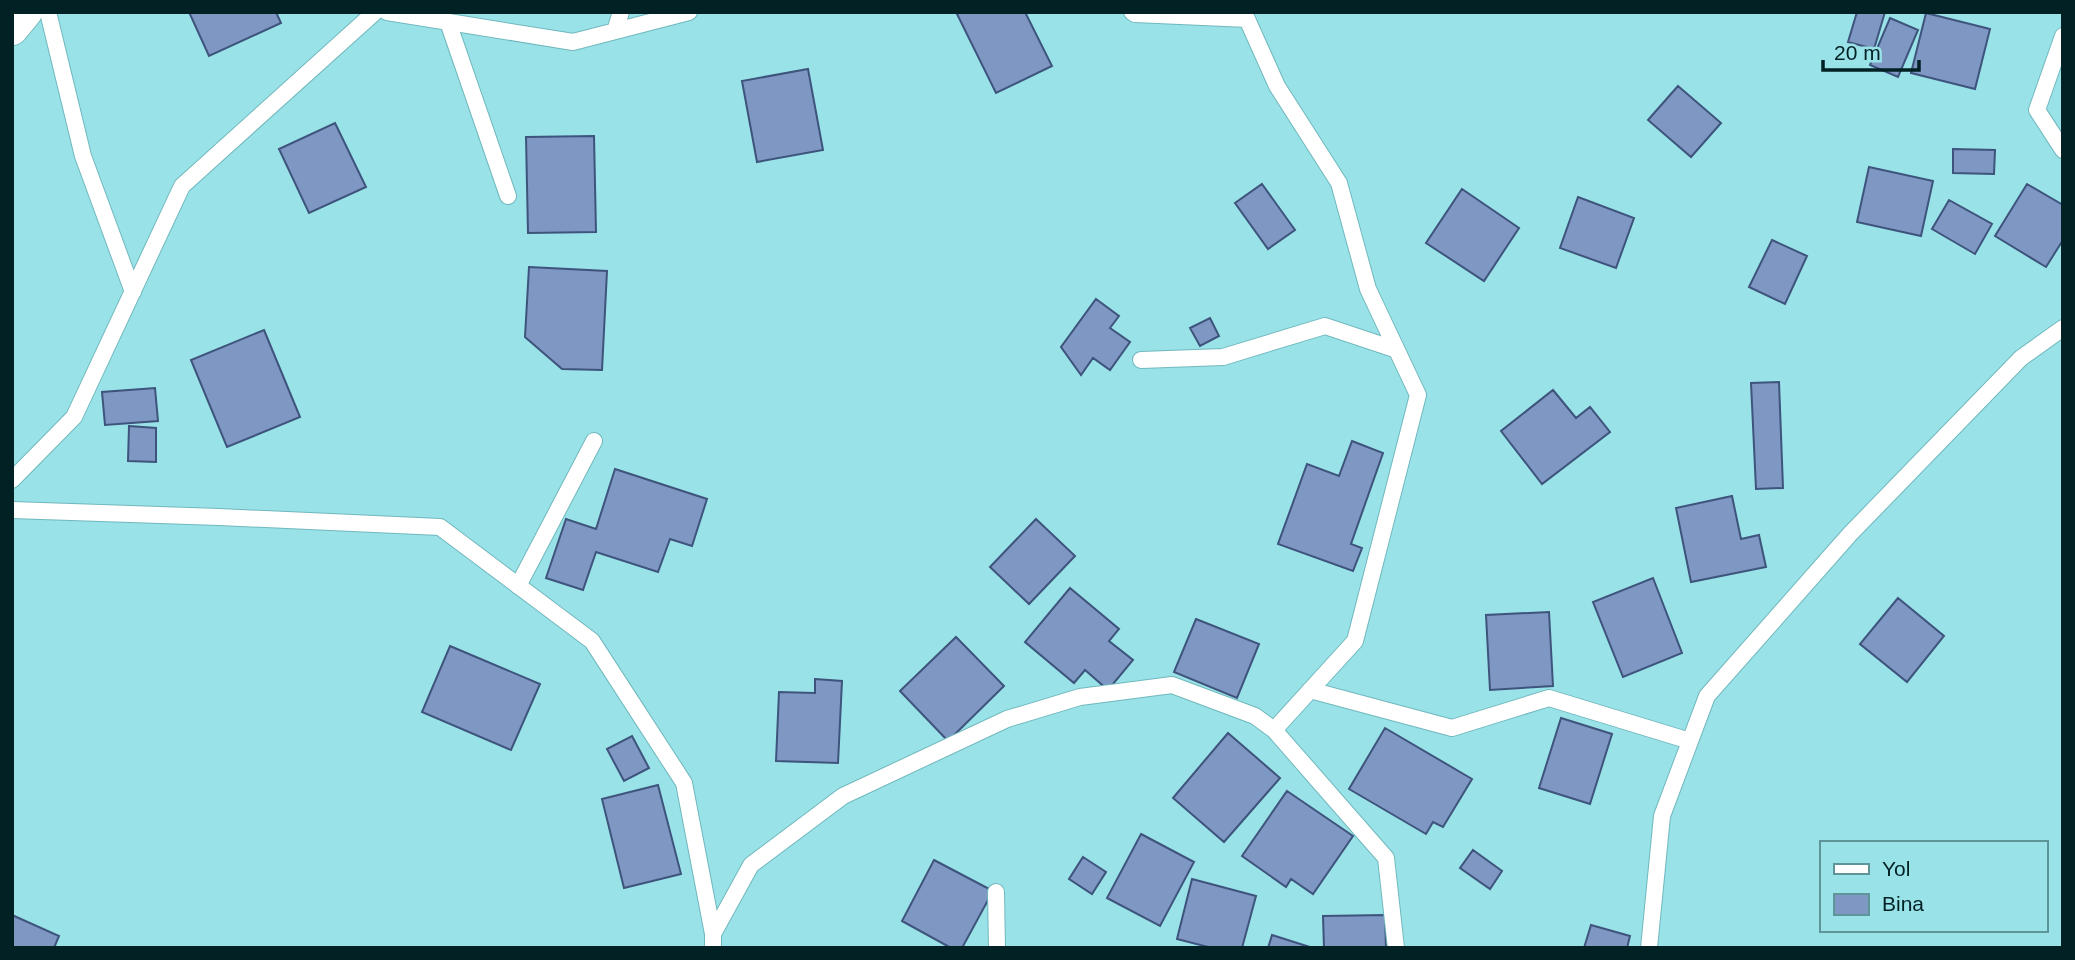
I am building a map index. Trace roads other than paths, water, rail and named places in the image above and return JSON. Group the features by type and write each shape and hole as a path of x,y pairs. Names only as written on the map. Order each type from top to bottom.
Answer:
{"street":[{"path":"12,29 26,12"}],"lane":[{"path":"48,12 82,156 133,292"},
{"path":"12,480 74,417 181,186 375,12"},
{"path":"387,12 573,42 689,12"},
{"path":"615,31 621,12"},
{"path":"1132,12 1247,19 1277,86 1339,183 1368,289 1418,395 1355,640 1274,730"},
{"path":"449,22 508,196"},
{"path":"2063,36 2037,110 2063,150"},
{"path":"1141,360 1223,356 1325,326 1397,350"},
{"path":"1649,948 1662,816 1707,695 1850,534 2021,358 2063,328"},
{"path":"518,586 594,441"},
{"path":"12,510 440,527 592,641 684,783 713,941"},
{"path":"713,941 751,865 843,796 1007,719 1080,696 1172,685 1255,716 1274,730 1386,858 1396,948"},
{"path":"1310,690 1452,727 1549,698 1690,741"},
{"path":"996,892 997,948"}]}
